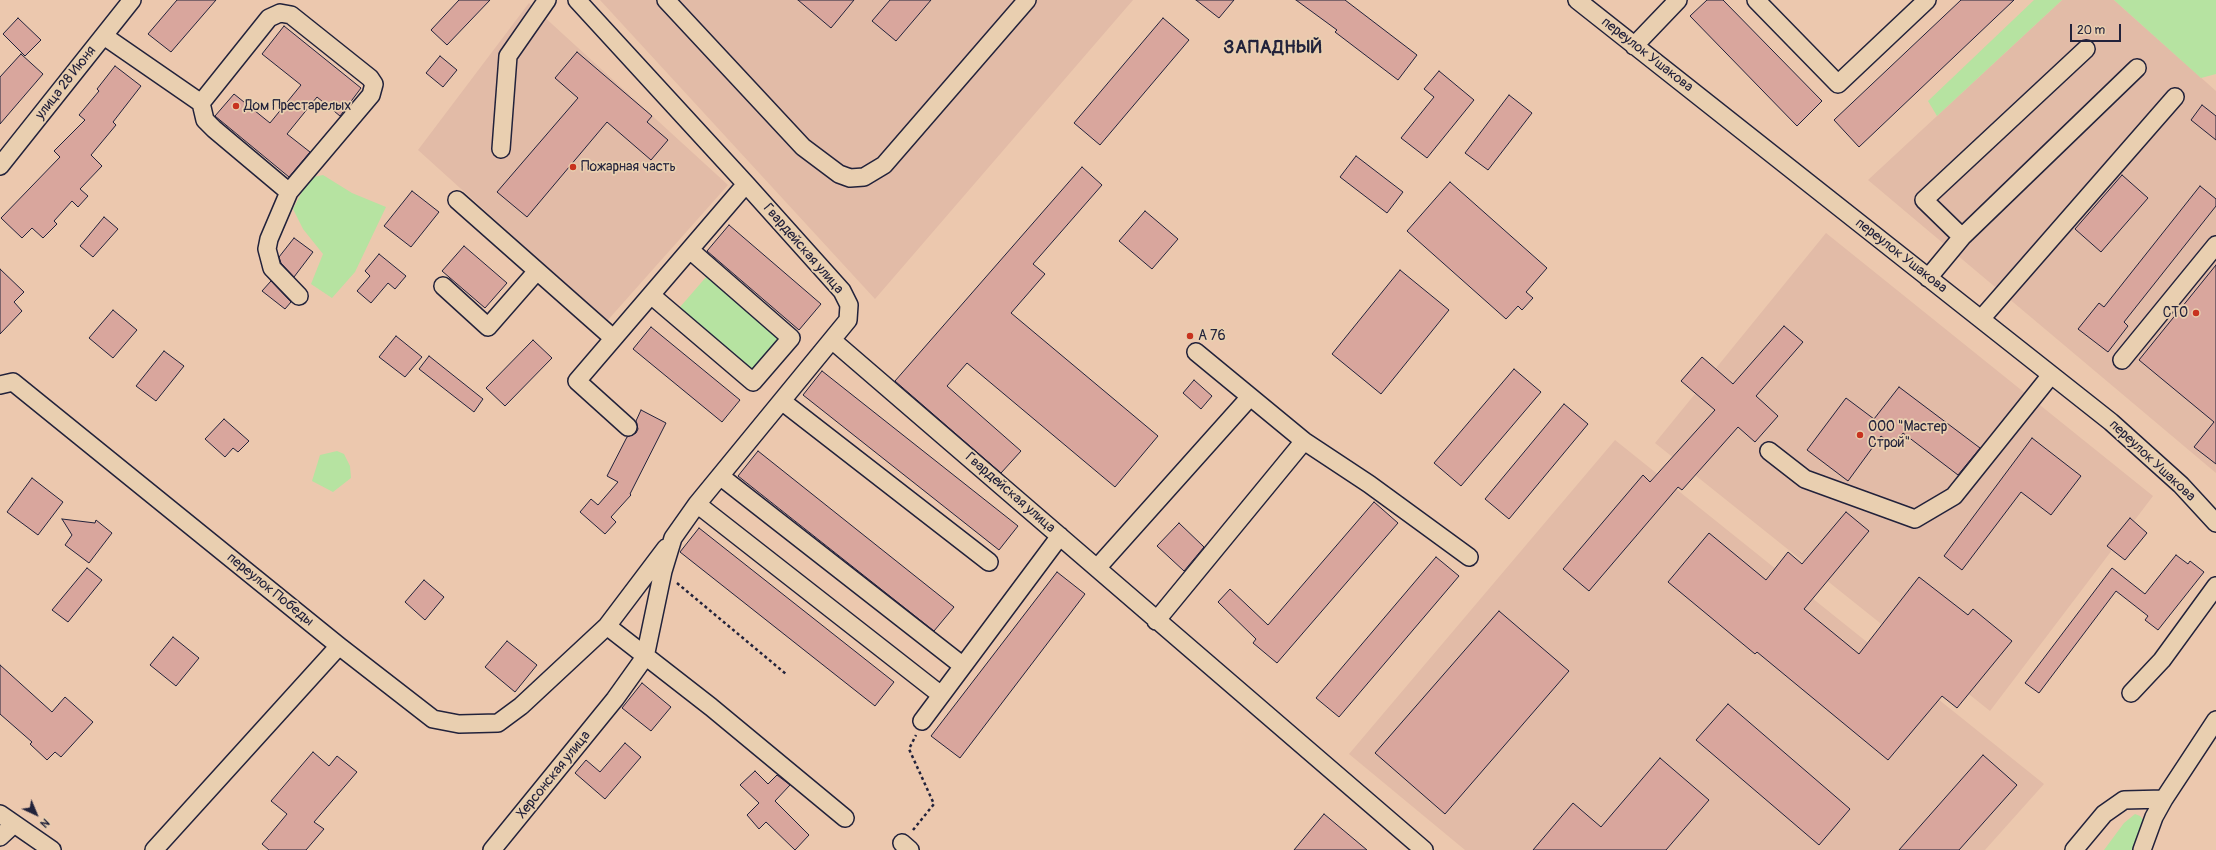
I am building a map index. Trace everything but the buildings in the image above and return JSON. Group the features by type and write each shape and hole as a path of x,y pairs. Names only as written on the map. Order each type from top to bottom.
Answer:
{"street":[{"name":"улица 28 Июня","path":"0,166 132,0"},
{"path":"501,149 508,56 547,0"},
{"name":"Гвардейская улица","path":"577,0 746,184 842,292 849,306 848,320 832,340 1129,595 1156,621 1424,850"},
{"path":"666,0 803,147 827,166 850,178 864,177 884,165 1027,0"},
{"name":"переулок Ушакова","path":"1577,0 2111,422 2181,485 2216,523"},
{"path":"1634,46 1678,0"},
{"path":"1756,0 1838,84 1927,0"},
{"path":"201,103 269,18 280,13 291,14 370,78 374,84 371,95 289,192 269,239 267,249 272,268 299,296"},
{"path":"104,36 201,103 205,120 289,192"},
{"path":"1962,237 1924,200 2086,49"},
{"path":"1928,278 1962,237 2137,68"},
{"path":"1981,319 2175,97"},
{"path":"628,427 577,381 746,184"},
{"path":"457,200 613,338"},
{"path":"2122,360 2216,245"},
{"path":"652,295 753,382 791,338 690,250"},
{"path":"443,286 488,327 537,271"},
{"path":"832,340 783,402 697,504 607,626 711,707 845,818"},
{"path":"1196,352 1304,441 1369,484 1469,557"},
{"path":"1769,451 1805,479 1915,518 1954,496 2051,375"},
{"name":"переулок Победы","path":"0,385 13,382 339,646 434,719 459,724 498,723 521,706 607,626"},
{"path":"1097,568 1250,397"},
{"path":"783,402 989,562"},
{"path":"1156,621 1304,441"},
{"path":"720,476 963,666"},
{"path":"697,504 941,695"},
{"path":"922,721 1060,536"},
{"path":"645,657 663,571 673,538"},
{"path":"2131,693 2162,660 2216,586"},
{"path":"154,850 339,646"},
{"name":"Херсонская улица","path":"492,850 615,699 645,657"},
{"path":"2142,850 2154,817 2164,799 2216,720"},
{"path":"2074,850 2104,814 2124,800 2164,799"},
{"path":"0,814 52,850"},
{"path":"0,836 14,824"}],"path":[{"path":"663,571 786,674"},
{"path":"906,846 934,804 909,749 922,721"}],"shaded area":[{"path":"600,0 1133,0 875,299"},
{"path":"2062,0 2114,0 2216,91 2216,473 1868,180"},
{"name":"Пожарная часть","path":"529,3 728,185 607,321 418,150"},
{"path":"1826,233 2153,496 1990,711 1655,443"},
{"path":"1615,440 2044,784 1985,850 1465,850 1349,754"}],"green space":[{"path":"2034,0 2062,0 1937,116 1928,101"},
{"path":"2114,0 2216,0 2216,74 2201,78"},
{"path":"323,175 352,193 386,207 355,272 332,298 311,284 323,254 303,229 293,209 309,178"},
{"path":"713,269 791,338 753,382 674,314"},
{"path":"337,451 344,454 350,466 351,478 333,492 312,481 320,455"},
{"path":"2135,814 2140,816 2146,823 2137,850 2104,850 2124,823"}],"place":[{"name":"Дом Престарелых","path":"236,106"},
{"name":"Пожарная часть","path":"573,167"},
{"name":"СТО","path":"2196,313"},
{"name":"А 76","path":"1190,336"},
{"name":"ООО \"Мастер Строй\"","path":"1860,435"}],"district":[{"name":"ЗАПАДНЫЙ","path":"1273,48"}]}
